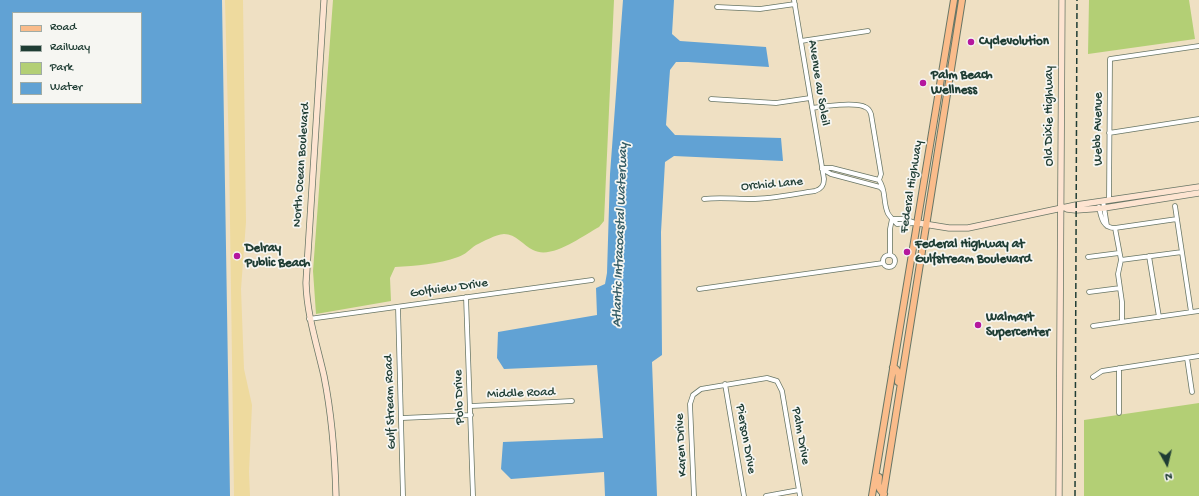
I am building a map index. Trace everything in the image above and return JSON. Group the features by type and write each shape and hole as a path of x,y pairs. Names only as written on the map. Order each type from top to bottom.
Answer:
{"main road":[{"name":"Federal Highway","path":"872,496 954,0"},
{"name":"Federal Highway","path":"883,495 962,0"},
{"path":"945,56 951,68"},
{"path":"942,71 946,78 948,90"},
{"path":"897,346 899,357 905,363"},
{"path":"893,367 897,369 899,373 894,406 896,419"},
{"path":"883,495 878,482 887,428 885,418"}],"street":[{"name":"North Ocean Boulevard","path":"324,0 306,283 309,320 319,353 329,402 336,496"},
{"name":"Old Dixie Highway","path":"1059,496 1062,0"},
{"path":"717,7 760,9 794,2"},
{"name":"Avenue au Soleil","path":"794,2 822,168"},
{"path":"801,41 868,31"},
{"name":"Webb Avenue","path":"1110,200 1110,59 1199,46"},
{"path":"711,99 776,104 810,98"},
{"path":"812,108 833,105 862,106 868,108 871,114 881,174 879,180 884,191 886,210 897,224 918,223 949,228 968,228 1060,208 1199,193"},
{"path":"1109,133 1199,119"},
{"path":"822,168 832,168 879,180"},
{"path":"822,168 831,174 880,187 884,191"},
{"name":"Orchid Lane","path":"704,200 713,198 769,198 815,191 821,188 824,182 822,168"},
{"path":"1101,204 1110,200 1199,187"},
{"path":"1101,204 1102,221 1111,228 1177,219"},
{"path":"1175,206 1191,312"},
{"path":"883,263 886,267 894,265 894,259 890,255 890,229 892,219"},
{"path":"1115,228 1121,260 1118,274 1122,302 1122,322"},
{"path":"1121,260 1182,252"},
{"path":"1088,257 1119,253"},
{"path":"883,263 884,257 890,255"},
{"path":"1149,256 1159,317"},
{"path":"699,289 883,263"},
{"name":"Golfview Drive","path":"309,320 592,280"},
{"path":"1089,292 1120,288"},
{"name":"Polo Drive","path":"466,297 474,496"},
{"name":"Gulf Stream Road","path":"398,307 403,496"},
{"path":"1093,326 1199,311"},
{"path":"1093,377 1102,371 1199,356"},
{"path":"1187,358 1192,392"},
{"path":"1119,368 1119,414"},
{"name":"Palm Drive","path":"725,384 767,378 777,381 782,390 800,496"},
{"name":"Karen Drive","path":"694,496 690,404 692,395 701,389 725,384"},
{"name":"Pierson Drive","path":"725,384 744,496"},
{"name":"Middle Road","path":"471,406 572,401"},
{"path":"402,418 471,414"},
{"path":"766,496 799,490"}],"green space":[{"path":"333,0 614,0 604,221 599,227 567,246 549,252 533,250 516,238 508,234 504,234 490,238 476,245 461,256 427,264 395,267 390,278 391,301 316,314 313,271"},
{"path":"1089,0 1189,0 1195,39 1088,54"},
{"path":"1199,403 1199,496 1084,496 1084,420"}],"sand":[{"name":"Delray Public Beach","path":"225,0 243,0 246,222 241,289 244,369 252,405 249,472 250,496 234,496 229,153"}],"water":[{"path":"0,0 222,0 230,496 0,496"},
{"name":"Atlantic Intracoastal Waterway","path":"623,0 674,0 672,34 680,41 766,47 769,67 676,62 670,70 666,125 675,135 781,138 783,161 674,156 665,162 661,232 662,355 652,362 657,496 605,496 604,472 511,479 501,469 503,442 603,438 597,365 504,369 497,358 498,332 597,315 596,288 605,284 607,273 610,174"}],"railway":[{"path":"1075,496 1077,0"}],"place":[{"name":"Cyclevolution","path":"971,42"},
{"name":"Palm Beach Wellness","path":"923,83"},
{"name":"Federal Highway at Gulfstream Boulevard","path":"907,252"},
{"name":"Delray Public Beach","path":"237,256"},
{"name":"Walmart Supercenter","path":"978,325"}]}
